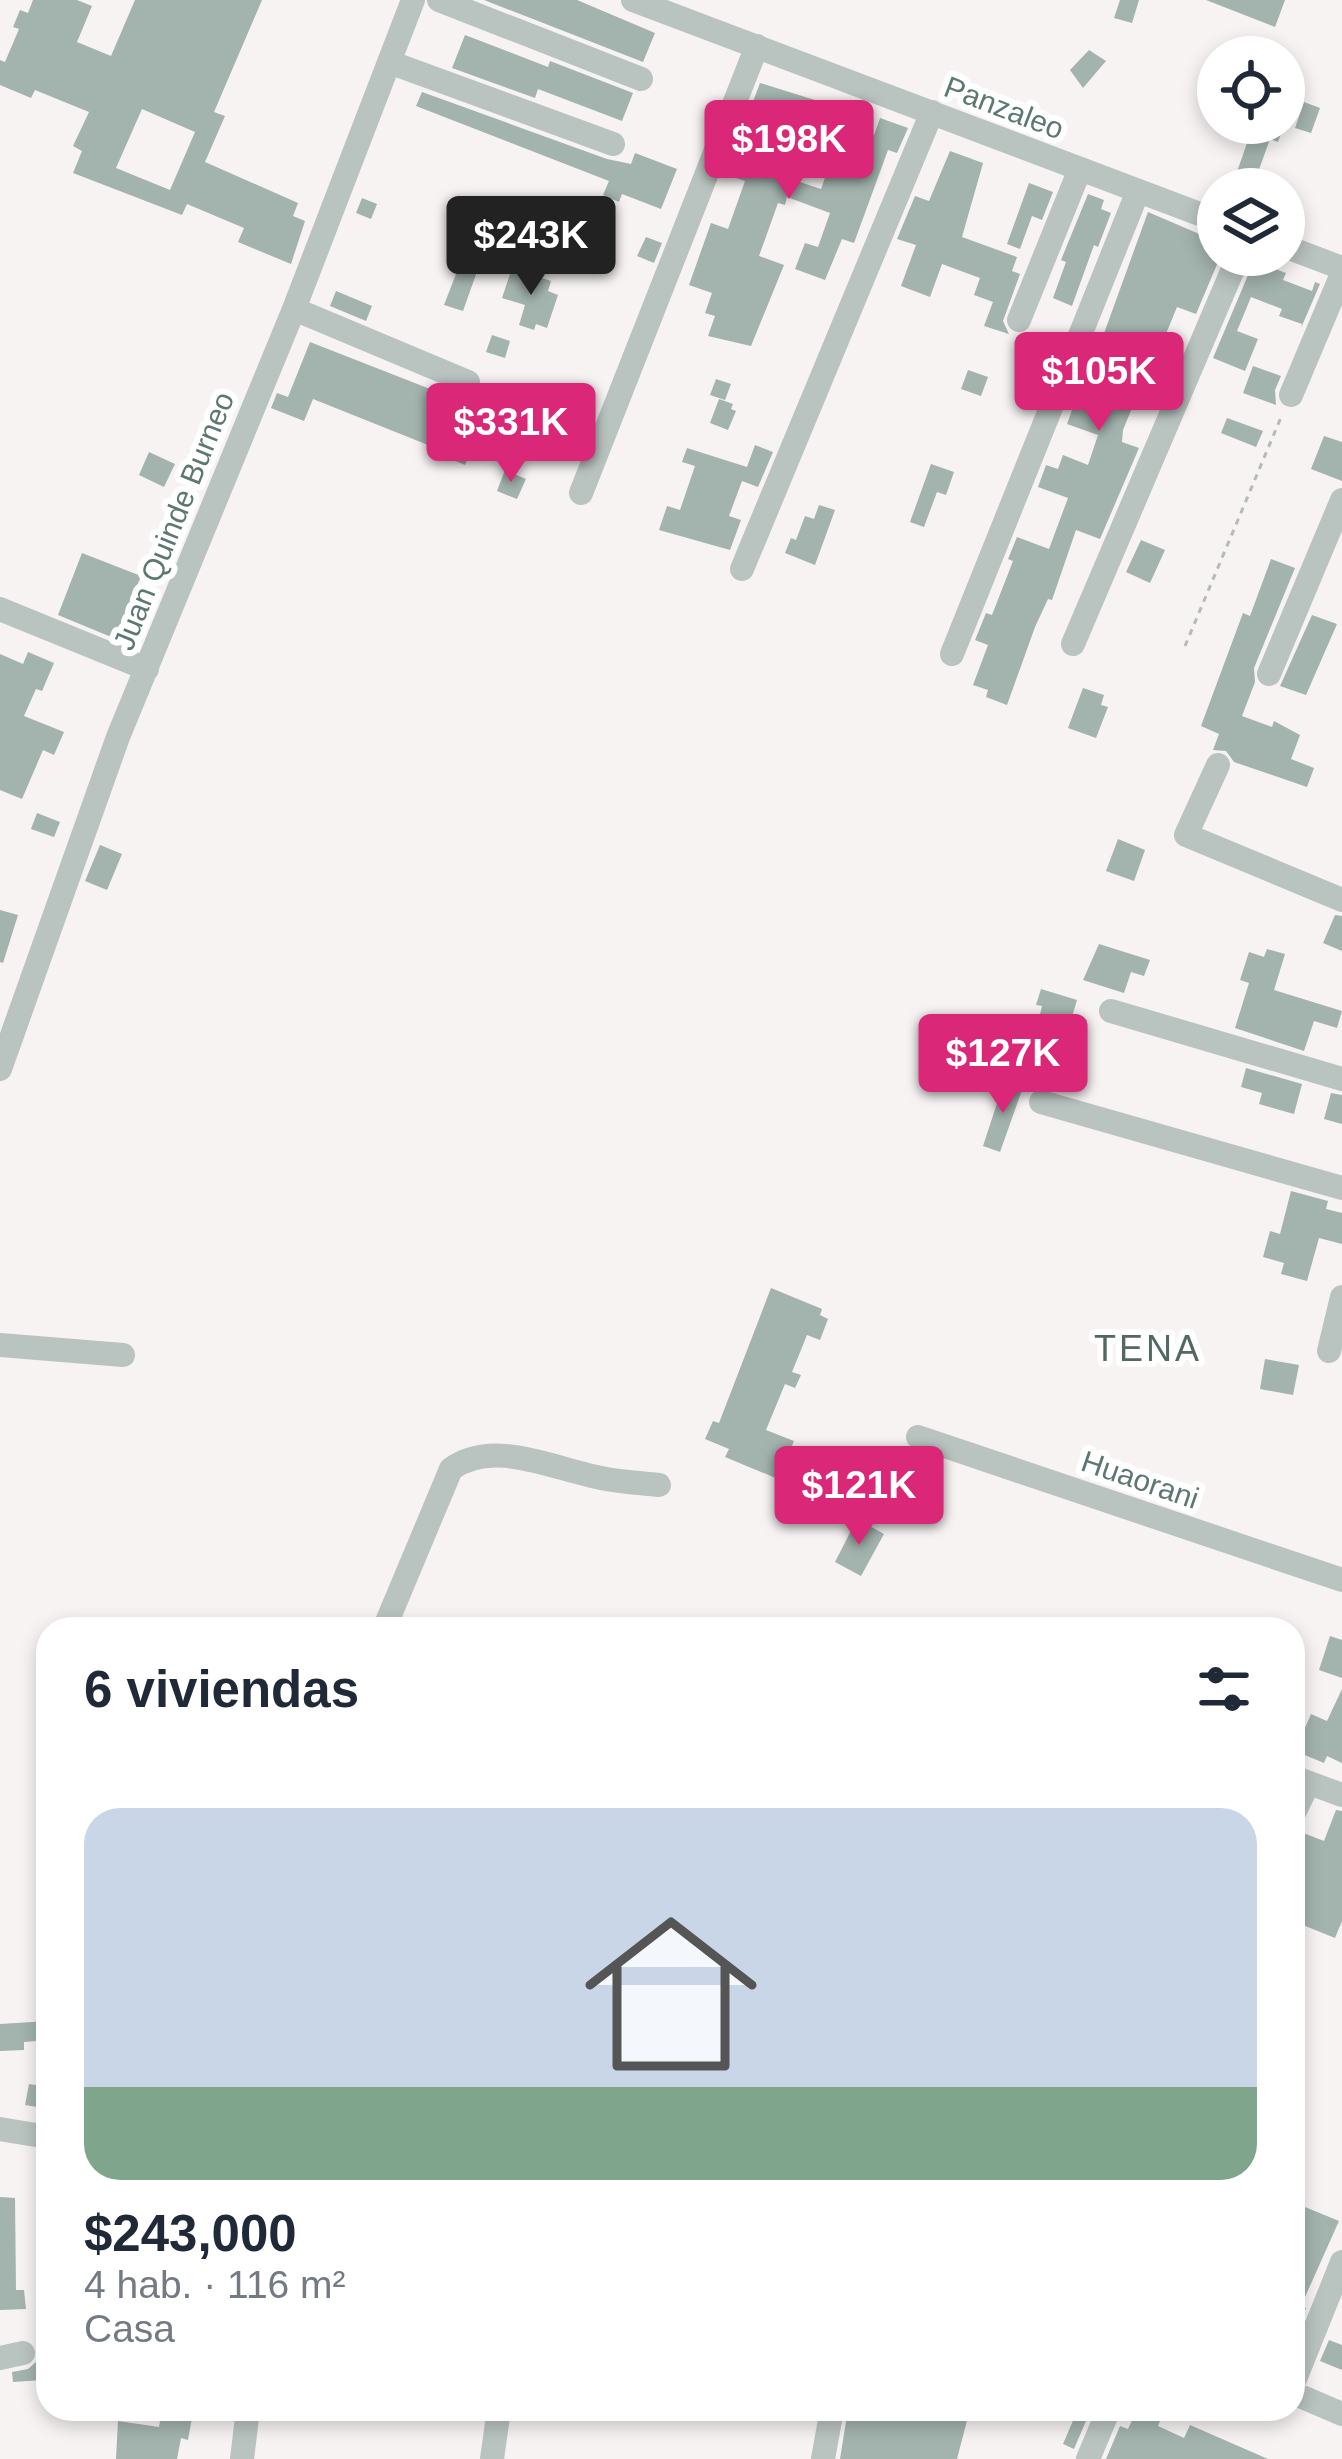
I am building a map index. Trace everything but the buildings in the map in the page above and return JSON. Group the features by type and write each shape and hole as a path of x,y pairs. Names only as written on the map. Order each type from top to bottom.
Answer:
{"street":[{"name":"Juan Quinde Burneo","path":"0,1069 118,737 294,309 413,0"},
{"path":"439,0 641,79"},
{"name":"Panzaleo","path":"633,0 1197,213"},
{"path":"580,494 757,46"},
{"path":"389,62 613,144"},
{"path":"742,569 932,112"},
{"path":"1019,320 1080,170"},
{"path":"952,654 1138,191"},
{"path":"1291,394 1342,271 1305,255"},
{"path":"1073,644 1230,276"},
{"path":"294,309 468,382"},
{"path":"1269,674 1342,500"},
{"path":"0,609 147,669"},
{"path":"1218,765 1186,835 1342,900"},
{"path":"1112,1011 1342,1079"},
{"path":"1041,1102 1342,1188"},
{"path":"1329,1351 1342,1298"},
{"path":"0,1345 123,1355"},
{"name":"Huaorani","path":"918,1437 1342,1580"},
{"path":"389,1617 451,1469 470,1455 531,1460 602,1478 659,1485"},
{"path":"1305,1783 1342,1796"},
{"path":"0,2129 36,2135"},
{"path":"1305,2357 1342,2261"},
{"path":"1305,2394 1342,2414"},
{"path":"242,2459 247,2421"},
{"path":"492,2459 497,2421"},
{"path":"823,2459 830,2421"},
{"path":"1088,2459 1103,2421"}],"path":[{"path":"1185,646 1291,394"}],"district":[{"name":"TENA","path":"1148,1348"}]}
